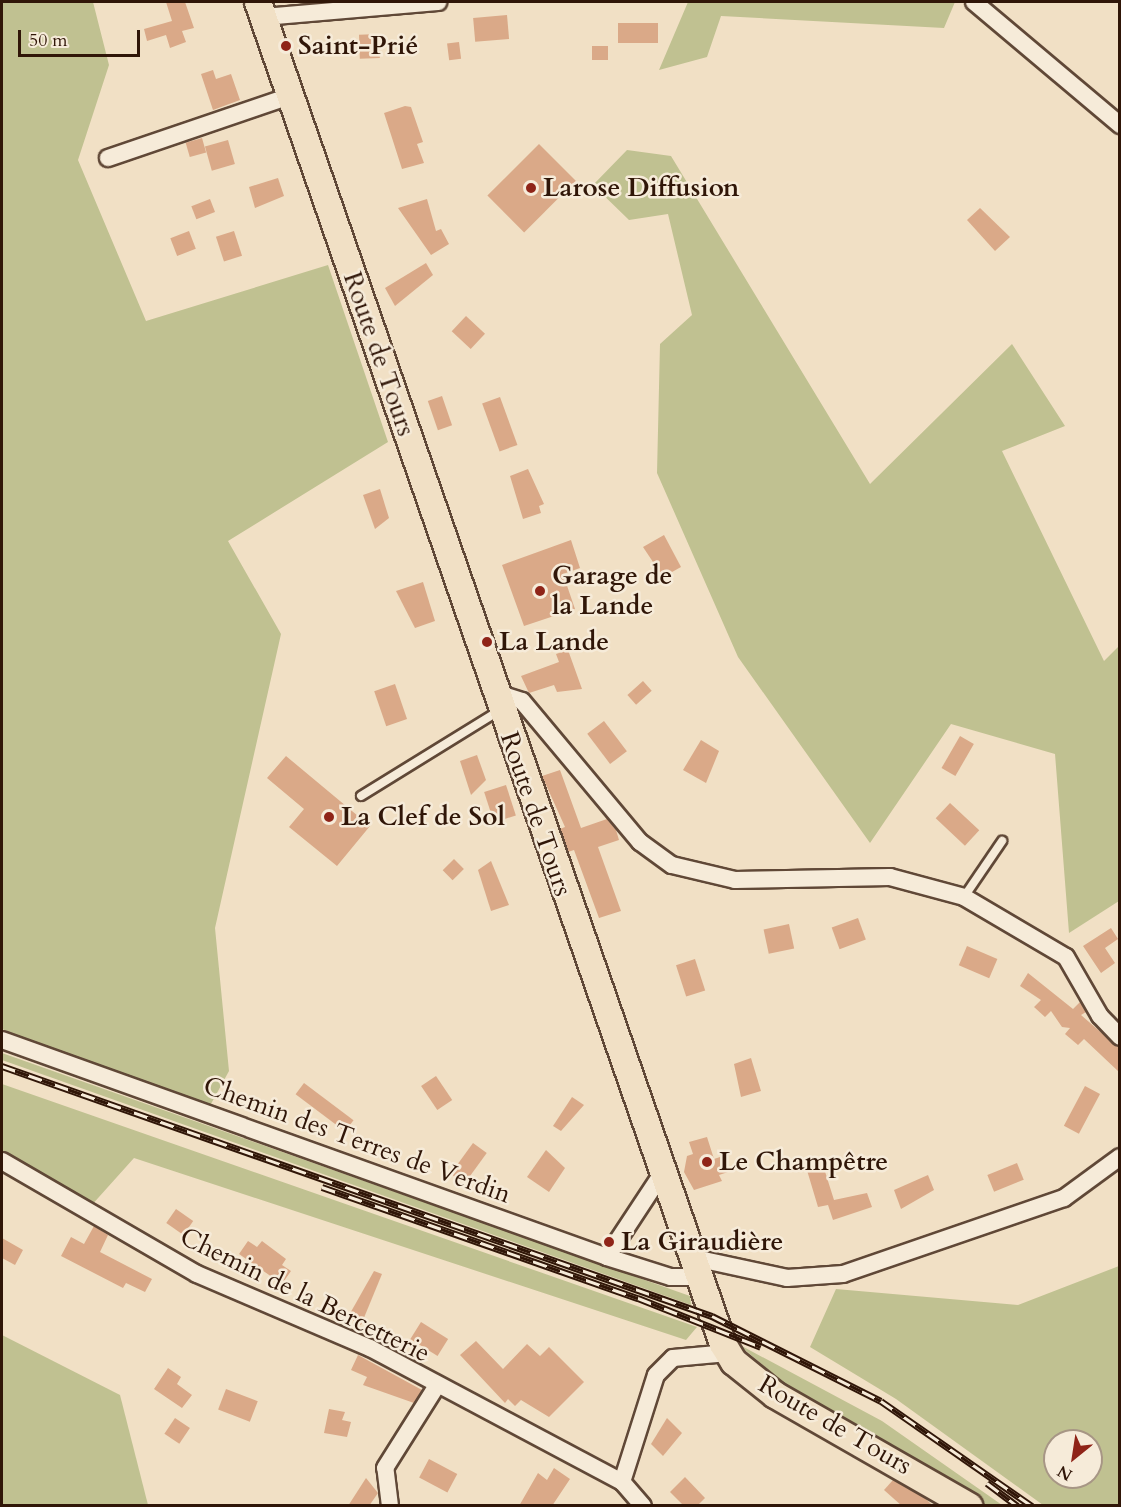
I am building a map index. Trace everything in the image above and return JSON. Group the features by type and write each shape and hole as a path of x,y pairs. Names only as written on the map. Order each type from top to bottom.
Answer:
{"main road":[{"name":"Route de Tours","path":"261,9 661,1175 728,1353 775,1395 969,1506"}],"street":[{"path":"261,9 438,2"},
{"path":"974,2 1119,125"},
{"path":"108,158 290,96"},
{"path":"498,701 522,701 640,842 672,865 735,880 890,877 964,897 1066,957 1100,1016 1119,1037"},
{"name":"Chemin des Terres de Verdin","path":"2,1040 607,1257 671,1277 694,1267 787,1278 843,1274 1064,1198 1119,1157"},
{"name":"Chemin de la Bercetterie","path":"2,1161 197,1275 370,1348 436,1387 562,1446 622,1482 643,1506"},
{"path":"607,1257 661,1175"},
{"path":"622,1482 661,1367 673,1358 728,1353"},
{"path":"390,1506 385,1468 436,1387"}],"lane":[{"path":"361,796 498,701"},
{"path":"964,897 1002,842"}],"green space":[{"path":"2,2 93,2 109,65 78,160 146,321 328,265 388,442 228,541 281,634 215,928 229,1071 206,1113 2,1029"},
{"path":"688,2 955,2 944,28 721,16 707,57 659,70"},
{"path":"627,150 671,156 870,484 1012,344 1065,426 1002,451 1104,661 1119,646 1119,901 1069,933 1055,754 951,724 870,843 738,657 657,473 660,344 692,315 668,214 629,220 593,185"},
{"path":"2,1053 690,1296 691,1305 2,1060"},
{"path":"2,1084 697,1327 686,1340 134,1158 90,1207 2,1151"},
{"path":"1119,1266 1119,1505 1043,1505 896,1399 810,1347 836,1289 1018,1305"},
{"path":"2,1335 120,1395 148,1505 2,1505"},
{"path":"738,1344 882,1421 1002,1505 984,1505 938,1472 797,1394"}],"building":[{"path":"166,2 185,2 194,28 182,31 186,42 170,48 166,35 147,41 144,29 172,21"},
{"path":"507,15 509,39 475,42 473,18"},
{"path":"618,23 658,23 658,43 618,43"},
{"path":"379,34 380,58 360,59 359,35"},
{"path":"459,42 461,59 449,60 447,43"},
{"path":"592,46 608,46 608,60 592,60"},
{"path":"213,70 216,79 231,74 240,100 213,110 201,74"},
{"path":"405,106 411,107 423,142 417,144 424,163 402,169 384,113"},
{"path":"202,138 206,152 190,157 186,143"},
{"path":"228,140 235,164 212,171 205,147"},
{"name":"Larose Diffusion","path":"539,144 576,181 524,232 487,196"},
{"path":"278,178 284,196 255,208 249,187"},
{"path":"210,199 215,212 196,219 191,206"},
{"path":"427,199 436,231 441,229 449,244 431,255 398,208"},
{"path":"980,208 1010,237 995,251 967,220"},
{"path":"189,231 196,249 177,256 170,238"},
{"path":"234,231 242,256 224,262 216,237"},
{"path":"426,263 433,275 395,306 385,288"},
{"path":"466,316 485,334 471,349 452,331"},
{"path":"442,396 452,425 438,430 428,401"},
{"path":"500,397 517,445 500,451 482,403"},
{"path":"528,469 544,504 539,506 541,513 523,519 510,476"},
{"path":"380,489 389,518 375,529 363,495"},
{"path":"664,535 681,567 663,577 643,547"},
{"name":"Garage de la Lande","path":"571,540 580,568 563,574 575,609 524,626 502,565"},
{"path":"423,582 435,621 415,628 396,591"},
{"path":"568,650 582,689 557,692 554,685 529,693 521,676 559,662 556,654"},
{"path":"643,681 652,691 636,705 627,695"},
{"path":"395,684 407,719 386,726 374,691"},
{"path":"604,721 627,751 610,764 587,734"},
{"path":"960,736 974,744 955,776 942,768"},
{"path":"701,740 719,751 706,783 683,770"},
{"path":"477,755 486,780 471,795 460,761"},
{"name":"La Clef de Sol","path":"286,756 370,826 337,866 289,827 304,809 267,778"},
{"path":"560,770 581,828 607,819 616,830 619,840 598,847 621,911 599,918 574,850 568,852 560,829 565,827 542,776"},
{"path":"506,785 516,815 494,823 484,792"},
{"path":"950,803 979,830 965,846 936,818"},
{"path":"454,859 464,869 453,880 443,870"},
{"path":"491,861 509,905 491,911 478,870"},
{"path":"858,918 866,940 840,949 832,928"},
{"path":"789,924 794,948 769,954 764,929"},
{"path":"1111,928 1118,939 1105,948 1115,963 1101,973 1083,946"},
{"path":"967,946 997,959 989,978 959,965"},
{"path":"695,959 705,990 686,997 676,965"},
{"path":"1028,973 1073,1009 1080,1002 1086,1012 1081,1015 1119,1048 1119,1072 1084,1039 1078,1045 1065,1034 1070,1028 1062,1027 1051,1011 1045,1017 1034,1007 1041,1000 1020,986"},
{"path":"751,1058 761,1091 741,1097 734,1064"},
{"path":"436,1076 452,1100 437,1110 421,1086"},
{"path":"304,1083 354,1120 345,1131 296,1094"},
{"path":"1085,1086 1100,1094 1079,1134 1064,1126"},
{"path":"572,1097 584,1105 561,1131 553,1126"},
{"name":"Le Champêtre","path":"707,1137 714,1159 723,1156 728,1172 719,1175 722,1181 694,1190 684,1172 687,1156 693,1154 689,1142"},
{"path":"473,1143 487,1153 464,1184 451,1174"},
{"path":"546,1150 565,1168 549,1192 527,1177"},
{"path":"822,1162 834,1200 867,1193 872,1207 833,1220 828,1205 818,1207 806,1167"},
{"path":"1017,1163 1024,1180 994,1192 987,1175"},
{"path":"928,1175 934,1190 901,1209 894,1190"},
{"path":"176,1209 193,1221 183,1235 166,1223"},
{"path":"94,1226 108,1235 100,1252 152,1279 145,1292 126,1283 123,1288 61,1256 71,1237 84,1244"},
{"path":"2,1238 23,1250 15,1265 2,1258"},
{"path":"248,1241 257,1247 262,1241 286,1259 282,1265 291,1271 282,1284 239,1254"},
{"path":"374,1271 382,1274 361,1325 348,1317"},
{"path":"421,1322 448,1339 438,1356 410,1339"},
{"path":"476,1341 503,1369 527,1344 540,1356 549,1347 584,1382 549,1417 521,1400 515,1406 508,1399 505,1403 460,1355"},
{"path":"358,1355 422,1390 414,1403 363,1385 367,1377 351,1370"},
{"path":"168,1368 181,1377 177,1384 192,1395 182,1408 154,1389"},
{"path":"226,1389 258,1401 250,1422 218,1410"},
{"path":"329,1409 345,1412 342,1420 351,1422 347,1437 324,1433"},
{"path":"175,1418 190,1428 179,1444 164,1434"},
{"path":"667,1418 682,1433 663,1456 651,1444"},
{"path":"429,1459 457,1474 447,1493 419,1478"},
{"path":"554,1468 570,1479 552,1506 519,1506 538,1473 547,1480"},
{"path":"685,1477 705,1498 697,1506 684,1506 670,1492"},
{"path":"366,1478 378,1493 369,1506 348,1506"},
{"path":"893,1480 924,1497 933,1506 902,1506 884,1490"}],"railway":[{"path":"2,1066 712,1316 881,1401 1032,1506"},
{"path":"322,1187 638,1298 761,1347"},
{"path":"987,1483 1017,1506"}],"place":[{"name":"Saint-Prié","path":"286,46"},
{"name":"Larose Diffusion","path":"531,188"},
{"name":"Garage de la Lande","path":"540,591"},
{"name":"La Lande","path":"487,642"},
{"name":"La Clef de Sol","path":"329,817"},
{"name":"Le Champêtre","path":"707,1162"},
{"name":"La Giraudière","path":"609,1242"}]}
